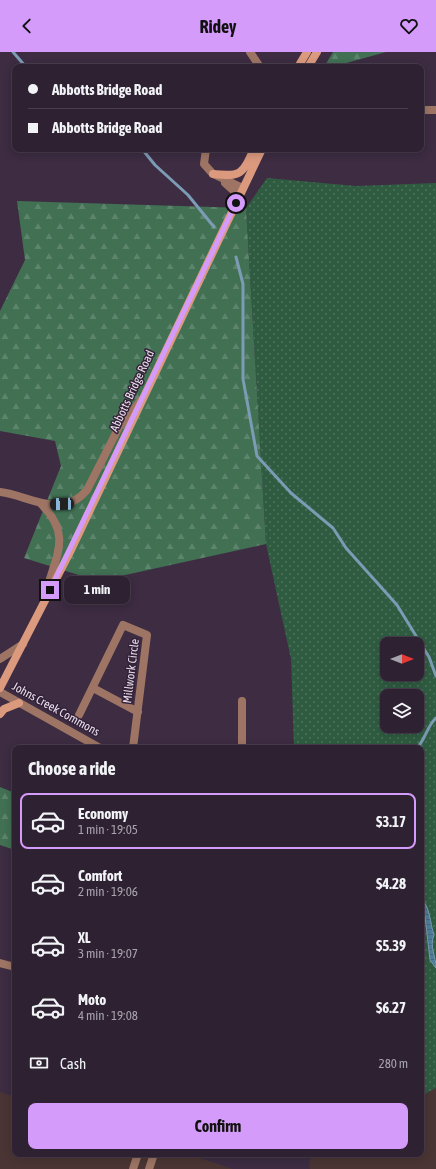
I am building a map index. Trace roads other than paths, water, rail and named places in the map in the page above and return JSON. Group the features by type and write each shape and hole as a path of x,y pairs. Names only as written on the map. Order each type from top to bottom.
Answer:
{"main road":[{"path":"300,64 307,52"},
{"path":"310,64 318,52"},
{"path":"213,174 233,176 239,174 252,152"},
{"name":"Abbotts Bridge Road","path":"0,688 44,602 261,152"},
{"path":"0,714 4,709 19,703"}],"street":[{"path":"250,52 258,64"},
{"path":"424,110 436,110"},
{"path":"206,152 204,164 213,174 228,184 234,191 236,203"},
{"path":"213,174 243,188"},
{"path":"0,492 41,504 62,504 74,501 82,496 87,490 119,427 142,398"},
{"path":"41,504 57,526 60,546 46,590 44,602"},
{"name":"Millwork Circle","path":"79,715 124,625 148,635 133,745"},
{"path":"0,659 23,644"},
{"name":"Millwork Circle","path":"93,688 138,712"},
{"name":"Johns Creek Commons","path":"0,692 95,745"},
{"path":"242,701 242,745"},
{"path":"0,963 12,966"},
{"path":"133,1169 137,1157"},
{"path":"149,1169 153,1157"}],"water":[{"path":"424,902 428,910 434,935 432,947 436,968 430,960"}],"waterway":[{"path":"13,52 23,64"},
{"path":"144,152 155,165 188,195 214,227"},
{"path":"236,257 243,284 243,379 257,456 291,493 333,528 346,548 397,605 429,657 436,676"},
{"path":"419,745 430,725 436,718"}]}
